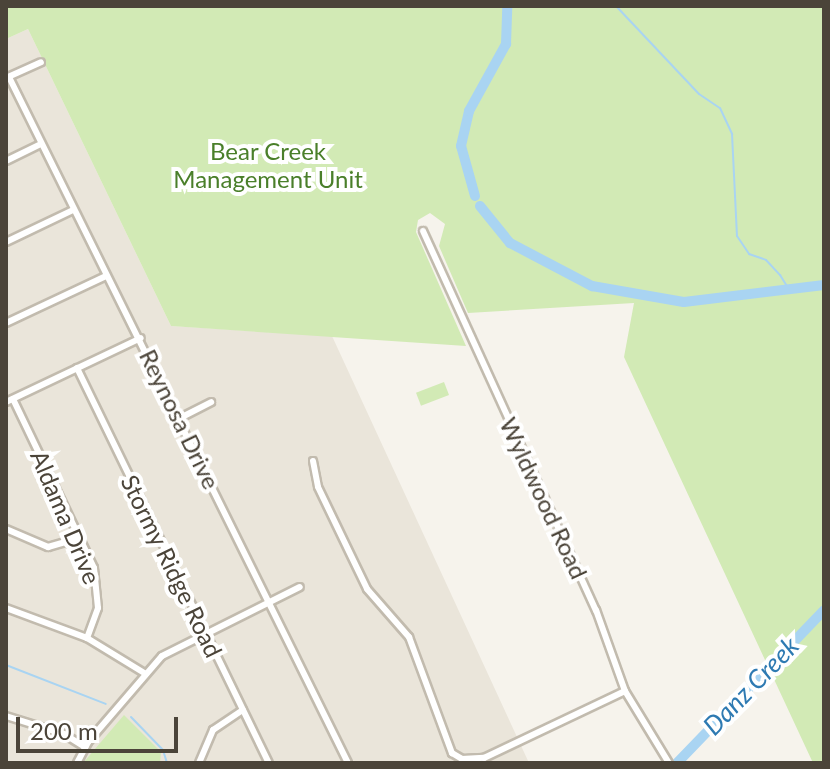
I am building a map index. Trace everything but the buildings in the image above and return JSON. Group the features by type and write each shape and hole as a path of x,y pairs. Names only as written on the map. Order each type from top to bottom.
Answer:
{"street":[{"path":"8,78 41,62"},
{"name":"Reynosa Drive","path":"8,78 106,276 141,338 348,763"},
{"path":"6,161 41,144"},
{"path":"6,242 73,210"},
{"name":"Wyldwood Road","path":"423,231 596,610 625,691 669,763"},
{"path":"6,323 106,276"},
{"path":"9,400 141,338"},
{"name":"Stormy Ridge Road","path":"77,368 269,763"},
{"name":"Aldama Drive","path":"9,400 80,538 99,593 87,638"},
{"path":"180,418 211,402"},
{"path":"313,461 318,487 355,565 372,595 409,637 445,738 462,759 484,758 625,691"},
{"path":"6,529 48,547 80,538"},
{"path":"77,763 85,747 167,652 300,587"},
{"path":"6,608 87,638 146,674"},
{"path":"199,763 213,730 243,710"},
{"path":"6,716 64,734 85,747"}],"shaded area":[{"path":"28,29 171,326 332,336 529,763 6,763 6,39"}],"green space":[{"name":"Bear Creek Management Unit","path":"6,6 824,6 824,763 813,763 624,357 634,303 468,313 439,246 445,224 430,213 418,220 416,232 466,346 171,326 28,29 6,39"},
{"path":"444,382 449,395 421,406 416,393"},
{"path":"124,715 161,752 160,763 83,763"}],"waterway":[{"name":"Danz Creek","path":"475,196 461,146 469,111 506,44 507,6"},
{"path":"616,6 699,94 720,108 732,134 737,236 749,254 766,260 790,291"},
{"name":"Danz Creek","path":"480,206 510,243 592,286 684,302 824,285"},
{"name":"Danz Creek","path":"677,763 824,610"},
{"path":"6,665 106,704"},
{"path":"131,717 163,750 167,763"}]}
